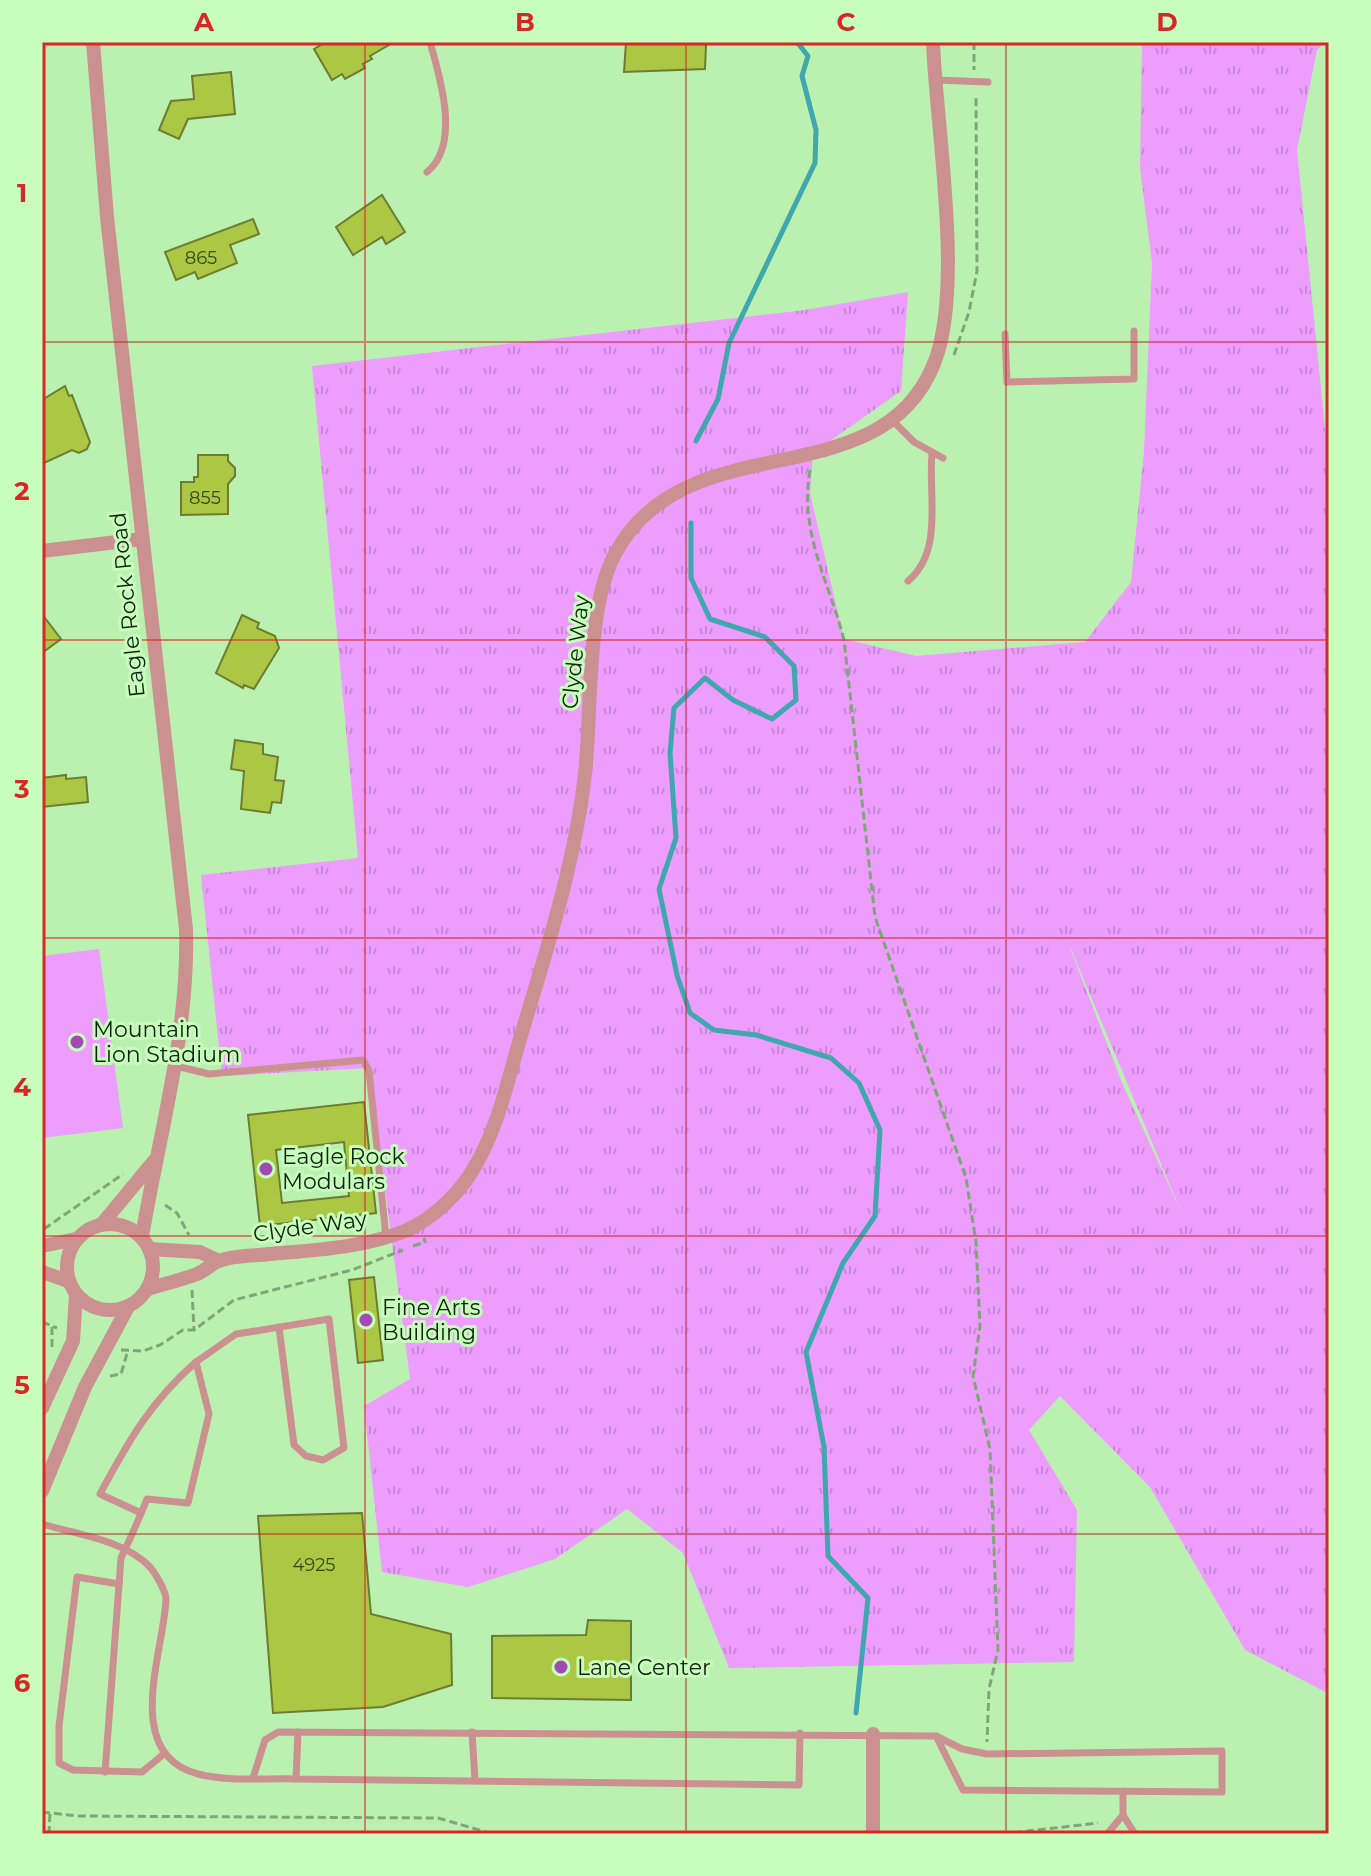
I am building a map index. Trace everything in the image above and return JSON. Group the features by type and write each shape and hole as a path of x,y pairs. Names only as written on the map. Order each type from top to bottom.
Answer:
{"street":[{"name":"Eagle Rock Road","path":"93,42 105,197 186,929 184,1006 176,1066 154,1161 146,1243 153,1262 148,1289"},
{"name":"Clyde Way","path":"219,1261 335,1248 386,1237 420,1223 468,1179 488,1141 560,907 580,813 597,619 613,558 636,523 683,487 716,473 813,453 858,439 891,419 912,398 934,365 945,307 947,255 933,42"},
{"path":"42,551 142,539"},
{"name":"Eagle Rock Road","path":"42,1246 76,1239 102,1224 154,1161"},
{"path":"102,1224 117,1224 146,1243 200,1252 219,1261"},
{"path":"42,1408 73,1341 72,1288 66,1267 76,1239"},
{"path":"42,1491 85,1387 128,1307 148,1289 201,1273 219,1261"},
{"path":"42,1272 72,1288 101,1310 128,1307"},
{"path":"873,1734 873,1834"}],"lane":[{"path":"427,172 438,163 444,133 438,68 430,42"},
{"path":"934,80 988,82"},
{"path":"1005,334 1007,382 1134,379 1134,331"},
{"path":"891,419 903,434 943,458"},
{"path":"908,581 923,563 927,549 933,499 932,454"},
{"path":"176,1066 209,1074 363,1060 369,1071 386,1237"},
{"path":"141,1513 100,1494 135,1428 164,1390 196,1362 236,1334 279,1327 329,1319 344,1448 323,1460 306,1456 294,1445 279,1327"},
{"path":"105,1772 119,1584 125,1550 147,1499 188,1503 209,1414 196,1362"},
{"path":"42,1524 125,1550 150,1567 166,1596 152,1695 156,1740 165,1753 194,1773 216,1778 799,1785 800,1733"},
{"path":"119,1584 77,1577 59,1726 59,1763 73,1770 142,1772 165,1753"},
{"path":"253,1778 262,1748 271,1734 298,1732 873,1734 936,1736 962,1749 987,1754 1222,1751 1222,1792 963,1790 936,1736"},
{"path":"296,1779 298,1732"},
{"path":"472,1732 475,1781"},
{"path":"1123,1791 1123,1815 1135,1834"},
{"path":"1107,1834 1123,1815"}],"path":[{"path":"969,312 977,271 974,42"},
{"path":"813,453 806,494 814,557 835,605 844,640 875,917 966,1178 976,1242 980,1326 973,1376 990,1449 998,1650 989,1689 987,1754"},
{"path":"42,1232 134,1166"},
{"path":"159,1203 177,1213 191,1239"},
{"path":"118,1350 143,1351 160,1345 183,1330 194,1330 234,1300 352,1270 425,1242 420,1223"},
{"path":"192,1285 194,1330"},
{"path":"121,1374 128,1350"},
{"path":"42,1812 78,1816 438,1818 493,1834"},
{"path":"49,1834 50,1812"},
{"path":"1002,1834 1098,1823"}],"green space":[{"path":"1142,42 1325,42 1317,50 1297,150 1329,468 1329,1694 1245,1650 1150,1487 1060,1396 1029,1430 1077,1510 1074,1662 729,1668 683,1553 627,1509 555,1559 468,1587 382,1572 364,1406 410,1379 369,1068 222,1076 201,875 358,858 312,366 805,310 908,292 901,391 813,453 810,493 844,639 916,656 1085,642 1131,582 1144,451 1152,263 1140,168","holes":["1070,948 1182,1214 1123,1085"]},
{"name":"Mountain Lion Stadium","path":"99,949 123,1128 42,1138 42,956"}],"building":[{"path":"326,42 394,42 370,56 372,59 363,64 365,68 345,79 342,74 332,80 314,49"},
{"path":"626,42 701,43 706,45 705,69 624,72"},
{"path":"231,72 235,114 188,119 179,139 159,130 171,101 194,99 192,76"},
{"path":"382,195 405,232 386,244 382,237 353,255 336,227"},
{"path":"253,219 259,234 230,245 237,263 198,279 195,272 176,280 165,252"},
{"path":"65,386 69,396 72,395 90,442 87,449 79,453 72,450 42,464 42,400"},
{"path":"198,455 228,455 228,461 235,468 235,476 228,484 228,514 181,515 181,482 194,482 194,477 198,477"},
{"path":"42,614 61,639 42,653"},
{"path":"242,615 259,623 257,628 275,636 279,648 254,689 244,685 243,688 216,673"},
{"path":"235,740 263,744 263,754 278,757 275,780 284,781 281,803 272,802 270,813 241,809 244,771 231,769"},
{"path":"66,775 66,779 86,777 88,802 42,807 42,778"},
{"path":"364,1102 376,1213 260,1226 248,1115","holes":["344,1142 349,1196 282,1203 276,1150"]},
{"name":"Fine Arts Building","path":"374,1277 383,1360 358,1363 349,1280"},
{"path":"362,1513 371,1614 451,1634 452,1685 383,1707 273,1713 258,1516"},
{"name":"Lane Center","path":"588,1620 631,1621 631,1700 492,1698 492,1636 586,1635"}],"waterway":[{"path":"696,441 718,399 729,343 815,163 816,130 802,76 808,56 797,42"},
{"path":"691,523 691,578 710,619 765,637 794,666 796,700 772,719 733,700 705,678 674,708 670,753 676,838 659,889 677,975 690,1013 714,1030 756,1035 831,1058 859,1083 880,1130 875,1216 843,1263 806,1352 824,1447 828,1556 868,1598 856,1713"}],"place":[{"name":"Mountain Lion Stadium","path":"77,1042"},
{"name":"Eagle Rock Modulars","path":"266,1169"},
{"name":"Fine Arts Building","path":"366,1320"},
{"name":"Lane Center","path":"561,1667"}]}
